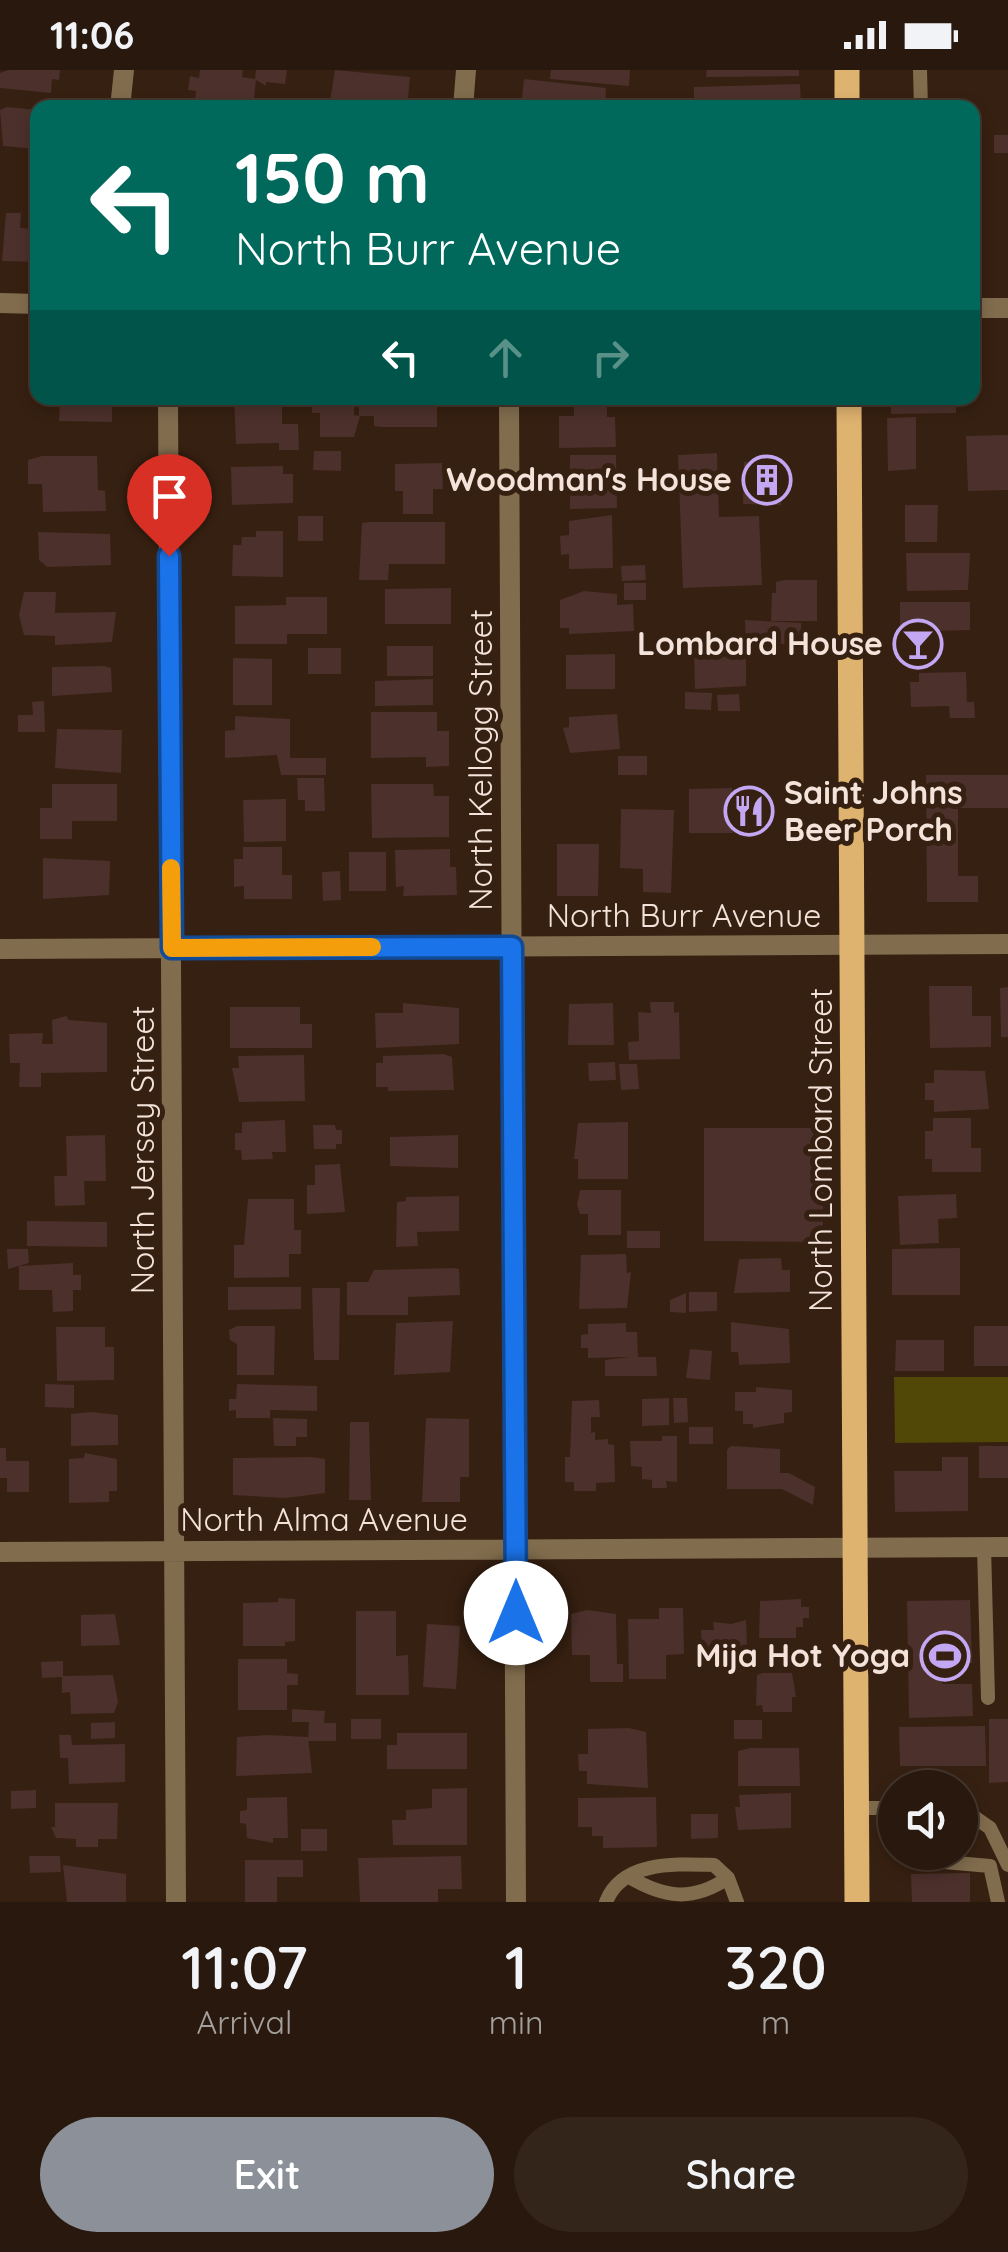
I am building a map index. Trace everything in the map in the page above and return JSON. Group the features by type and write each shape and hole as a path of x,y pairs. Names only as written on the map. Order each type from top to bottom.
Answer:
{"main road":[{"path":"847,70 848,100"},
{"name":"North Lombard Street","path":"849,405 857,1902"}],"street":[{"path":"121,100 124,70"},
{"path":"463,100 466,70"},
{"path":"0,303 30,304"},
{"path":"980,308 1008,308"},
{"name":"North Jersey Street","path":"168,405 176,1902"},
{"name":"North Kellogg Street","path":"509,405 516,1902"},
{"name":"North Burr Avenue","path":"0,950 1008,944"},
{"name":"North Alma Avenue","path":"0,1552 1008,1546"}],"lane":[{"path":"920,70 920,100"},
{"path":"984,1547 988,1698"},
{"path":"857,1808 878,1808"},
{"path":"978,1820 990,1828 1008,1865"},
{"path":"606,1902 611,1890 658,1864 714,1865 728,1878 737,1902"},
{"path":"978,1865 990,1866 998,1902"},
{"path":"629,1877 652,1890 689,1896 728,1878"}],"shaded area":[{"path":"894,1377 1008,1377 1008,1442 895,1443"}],"building":[{"path":"60,70 59,80 52,79 51,93 0,88 0,73"},
{"path":"200,70 243,70 242,77 255,79 256,70 287,70 285,84 266,82 266,86 256,80 254,100 195,100 196,91 188,90 190,76 199,78"},
{"path":"335,70 410,77 408,100 330,100"},
{"path":"551,70 630,70 629,86 550,79"},
{"path":"707,70 799,70 799,76 706,77"},
{"path":"524,79 606,88 605,100 522,100"},
{"path":"800,84 801,100 694,100 694,87"},
{"path":"30,109 30,148 3,146 0,110"},
{"path":"994,135 1008,135 1008,153 994,153"},
{"path":"6,213 21,213 20,228 30,229 30,262 2,261"},
{"path":"60,405 112,405 112,422 59,421"},
{"path":"234,405 282,405 282,424 298,424 299,450 279,450 279,443 236,444"},
{"path":"312,405 354,405 354,415 359,416 359,405 437,405 437,427 374,426 374,416 360,416 354,437 320,437 320,413 312,413"},
{"path":"574,405 607,405 607,417 615,417 616,447 559,448 559,416 574,416"},
{"path":"891,405 956,405 956,413 891,414"},
{"path":"916,417 916,469 888,471 887,418"},
{"path":"1008,435 1008,490 968,491 966,436"},
{"path":"314,451 341,451 341,471 313,470"},
{"path":"717,453 719,517 759,516 762,585 683,588 678,455"},
{"path":"570,455 616,455 617,508 570,509"},
{"path":"42,456 97,456 98,490 105,491 106,511 43,512 42,484 28,484 28,460"},
{"name":"Woodman's House","path":"744,462 781,463 781,472 791,472 791,489 781,489 781,505 743,504"},
{"path":"442,463 443,489 433,489 433,514 403,514 403,491 395,491 395,464"},
{"path":"283,466 283,474 293,474 293,503 232,505 231,467"},
{"path":"905,505 938,505 937,542 905,542"},
{"path":"612,515 613,568 569,569 569,554 561,555 560,536 569,535 569,521"},
{"path":"298,516 323,516 323,541 298,541"},
{"path":"445,522 445,564 389,564 388,580 359,580 362,523"},
{"path":"256,531 283,531 283,577 232,576 233,545 241,545 242,537 256,537"},
{"path":"38,532 110,534 111,565 47,567 39,560"},
{"path":"906,553 970,553 968,590 907,591"},
{"path":"645,565 646,580 622,581 621,566"},
{"path":"817,580 817,621 771,621 772,593 776,593 776,582"},
{"path":"624,583 646,583 646,600 624,600"},
{"path":"451,588 451,624 385,624 385,589"},
{"path":"584,591 617,594 617,605 633,604 634,631 569,634 569,628 560,628 560,600"},
{"path":"24,592 56,592 55,613 116,612 112,642 55,645 55,636 24,635 19,615"},
{"path":"286,597 327,597 327,634 287,634 287,644 235,644 235,606 286,605"},
{"path":"900,602 970,602 970,630 900,632"},
{"path":"745,620 801,623 801,644 746,644"},
{"name":"Lombard House","path":"898,635 939,635 939,652 898,652"},
{"path":"387,646 433,646 433,676 387,676"},
{"path":"308,648 341,648 341,674 308,674"},
{"path":"714,648 714,653 746,655 746,686 695,689 694,649"},
{"path":"615,654 615,689 566,689 566,655"},
{"path":"233,658 272,659 272,705 233,705"},
{"path":"52,667 111,668 112,692 52,696"},
{"path":"966,672 967,702 974,702 975,718 950,718 949,706 911,707 910,682 919,682 919,673"},
{"path":"433,679 433,705 375,706 375,681"},
{"path":"685,692 712,693 711,710 685,709"},
{"path":"739,694 740,711 718,711 717,695"},
{"path":"44,701 45,732 18,732 18,715 33,715 32,702"},
{"path":"371,712 437,712 437,731 449,731 449,766 426,767 426,757 371,758"},
{"path":"617,714 620,749 570,753 563,728 569,727 569,717"},
{"path":"235,716 290,719 290,758 326,758 326,775 281,775 277,755 225,758 225,731 235,730"},
{"path":"57,729 122,730 121,773 55,768"},
{"path":"618,756 647,756 647,775 618,775"},
{"path":"926,775 1008,775 1008,808 958,808 958,876 978,876 978,902 927,902"},
{"path":"297,778 324,778 325,811 305,811 305,800 298,800"},
{"path":"52,784 117,784 117,821 72,821 72,839 40,839 40,808 52,808"},
{"path":"371,784 433,784 434,796 449,796 449,837 372,838"},
{"path":"732,788 733,833 689,833 689,789"},
{"path":"286,799 286,841 244,842 243,800"},
{"path":"621,809 674,810 671,893 643,892 643,869 620,868"},
{"path":"557,844 599,844 598,896 557,896"},
{"path":"243,847 282,847 282,875 292,875 292,899 244,899 244,886 234,887 234,859 243,859"},
{"path":"450,849 450,867 456,867 457,895 403,896 404,886 396,887 395,850"},
{"path":"349,852 386,852 386,891 349,891"},
{"path":"43,858 110,861 109,895 43,899"},
{"path":"340,871 341,900 323,901 322,872"},
{"path":"929,986 972,986 972,1016 991,1016 991,1047 930,1048"},
{"path":"1008,987 1008,1037 1001,1037 1000,988"},
{"path":"650,1002 674,1002 674,1013 679,1012 680,1059 629,1060 628,1042 639,1041 638,1012 651,1013"},
{"path":"403,1003 459,1008 459,1044 376,1048 375,1013 403,1013"},
{"path":"613,1003 614,1045 568,1045 569,1004"},
{"path":"230,1007 300,1007 300,1024 312,1024 312,1048 230,1048"},
{"path":"66,1016 69,1020 107,1023 107,1072 41,1073 41,1087 19,1087 20,1063 10,1063 9,1034 43,1033 42,1044 53,1044 52,1020"},
{"path":"304,1055 305,1101 239,1102 232,1068 239,1068 238,1056"},
{"path":"383,1056 452,1057 454,1090 388,1091 388,1087 376,1087 376,1063 383,1063"},
{"path":"615,1062 616,1080 589,1081 588,1063"},
{"path":"619,1064 637,1064 639,1089 621,1090"},
{"path":"934,1070 985,1071 989,1109 934,1112 934,1100 925,1100 925,1083 934,1083"},
{"path":"933,1118 971,1118 971,1148 981,1148 981,1172 932,1172 932,1159 925,1159 925,1131 933,1131"},
{"path":"285,1120 286,1152 272,1152 273,1159 242,1160 241,1150 235,1150 235,1133 242,1133 242,1122"},
{"path":"628,1122 628,1179 578,1179 578,1159 574,1159 578,1123"},
{"path":"313,1125 335,1125 336,1130 342,1130 342,1144 336,1144 336,1149 314,1149"},
{"path":"704,1128 823,1128 823,1242 704,1241"},
{"path":"105,1135 106,1181 84,1181 85,1205 55,1206 54,1176 67,1176 66,1136"},
{"path":"458,1135 458,1168 390,1166 390,1137"},
{"path":"340,1164 345,1212 307,1214 307,1185 315,1185 315,1165"},
{"path":"580,1190 621,1190 621,1235 588,1235 588,1214 580,1214 577,1205"},
{"path":"956,1194 957,1218 938,1219 939,1243 900,1245 898,1196"},
{"path":"459,1196 459,1231 417,1232 418,1246 396,1247 397,1202 406,1201 406,1197"},
{"path":"248,1199 294,1199 294,1230 301,1230 301,1254 289,1254 289,1277 234,1278 234,1245 244,1245"},
{"path":"27,1221 107,1222 107,1247 27,1246"},
{"path":"627,1231 660,1231 660,1248 627,1248"},
{"path":"960,1248 960,1295 892,1295 892,1249"},
{"path":"7,1249 28,1249 29,1263 8,1269"},
{"path":"626,1254 627,1273 631,1272 627,1308 579,1309 581,1255"},
{"path":"781,1258 782,1270 790,1270 790,1292 734,1293 739,1259"},
{"path":"73,1263 73,1275 81,1275 81,1290 73,1290 73,1311 53,1312 52,1290 19,1290 19,1266"},
{"path":"459,1269 460,1295 408,1297 408,1315 347,1315 347,1282 368,1282 374,1270"},
{"path":"228,1287 301,1287 301,1309 228,1310"},
{"path":"312,1288 340,1288 339,1360 314,1360"},
{"path":"689,1292 717,1292 717,1311 689,1312"},
{"path":"686,1293 686,1313 670,1312 670,1300"},
{"path":"453,1321 450,1372 394,1375 396,1323"},
{"path":"731,1322 789,1329 790,1363 739,1365 738,1352 731,1352"},
{"path":"626,1323 626,1332 637,1332 638,1357 656,1357 657,1376 605,1376 605,1360 630,1357 588,1358 588,1348 581,1348 581,1335 588,1334 588,1324"},
{"path":"237,1326 275,1326 274,1375 237,1375 237,1344 230,1340 229,1330"},
{"path":"974,1326 1008,1326 1008,1366 974,1366"},
{"path":"56,1327 105,1327 105,1347 114,1347 114,1380 57,1381"},
{"path":"896,1340 944,1340 944,1371 895,1371"},
{"path":"690,1349 712,1351 710,1380 686,1378"},
{"path":"45,1384 74,1385 74,1408 45,1407"},
{"path":"237,1384 317,1386 317,1411 270,1410 270,1418 236,1418 236,1410 229,1411 229,1399 236,1399"},
{"path":"756,1387 792,1390 792,1412 784,1413 784,1423 753,1428 753,1424 743,1424 743,1411 735,1411 735,1392 756,1392"},
{"path":"669,1398 669,1425 642,1426 642,1399"},
{"path":"673,1398 687,1398 688,1422 674,1423"},
{"path":"599,1400 600,1417 591,1417 591,1433 595,1432 595,1440 608,1439 608,1444 614,1445 615,1482 596,1483 596,1491 574,1491 574,1482 565,1482 572,1401"},
{"path":"71,1414 118,1415 118,1445 71,1446"},
{"path":"273,1418 307,1419 307,1437 296,1437 296,1446 274,1446"},
{"path":"426,1418 469,1419 469,1477 460,1477 460,1502 422,1502"},
{"path":"350,1422 369,1422 371,1500 349,1500"},
{"path":"689,1427 713,1427 713,1444 689,1444"},
{"path":"662,1436 677,1436 677,1482 666,1481 667,1488 652,1488 652,1480 642,1479 642,1467 631,1466 630,1441 662,1441"},
{"path":"731,1446 780,1449 780,1473 789,1473 815,1487 813,1505 782,1489 727,1489 727,1450"},
{"path":"979,1446 1008,1446 1008,1478 979,1478"},
{"path":"0,1448 6,1448 6,1461 29,1461 29,1492 7,1492 7,1478 0,1478"},
{"path":"85,1453 117,1459 117,1491 109,1491 109,1502 69,1503 69,1459 84,1458"},
{"path":"942,1457 968,1457 968,1511 895,1512 894,1471 942,1471"},
{"path":"233,1458 325,1459 325,1493 286,1498 233,1495"},
{"path":"278,1598 295,1599 295,1641 285,1642 285,1646 243,1646 243,1603 278,1602"},
{"path":"801,1599 801,1607 809,1607 809,1618 803,1618 803,1627 796,1627 796,1638 759,1638 760,1601"},
{"path":"970,1600 972,1663 941,1663 942,1684 972,1684 973,1716 909,1718 907,1601"},
{"path":"659,1608 683,1608 684,1654 666,1655 666,1679 629,1679 628,1619 659,1619"},
{"path":"587,1610 616,1614 617,1664 623,1664 623,1682 590,1682 590,1655 572,1655 571,1614"},
{"path":"356,1611 396,1611 396,1656 408,1655 409,1695 356,1695"},
{"path":"115,1614 120,1645 81,1646 81,1615"},
{"path":"746,1620 748,1671 724,1672 723,1655 730,1654 731,1648 702,1649 701,1630 714,1630 713,1622 731,1624"},
{"path":"427,1624 460,1626 456,1689 423,1687"},
{"path":"238,1659 287,1659 287,1673 298,1674 298,1685 287,1685 287,1710 238,1710"},
{"path":"63,1661 63,1676 113,1675 118,1702 114,1713 71,1714 70,1692 62,1693 62,1677 42,1678 41,1662"},
{"path":"792,1673 796,1697 792,1697 792,1712 763,1712 762,1705 756,1706 757,1675"},
{"path":"292,1709 325,1711 324,1723 336,1723 336,1741 308,1741 309,1722 292,1722"},
{"path":"351,1719 381,1719 381,1739 351,1739"},
{"path":"989,1719 1008,1719 1008,1782 989,1783"},
{"path":"734,1720 762,1720 762,1739 734,1739"},
{"path":"115,1722 115,1738 91,1739 91,1723"},
{"path":"985,1726 986,1766 900,1766 899,1727"},
{"path":"629,1728 646,1732 648,1788 587,1784 587,1771 579,1771 578,1754 588,1754 588,1729"},
{"path":"397,1733 467,1733 467,1769 387,1769 387,1745 397,1745"},
{"path":"59,1735 71,1735 72,1745 125,1744 125,1782 69,1784 68,1758 60,1758"},
{"path":"237,1737 308,1737 312,1773 236,1776"},
{"path":"799,1748 800,1786 738,1786 738,1751"},
{"path":"467,1788 467,1845 393,1845 392,1820 406,1820 406,1810 432,1808 432,1789"},
{"path":"36,1790 36,1808 11,1809 11,1791"},
{"path":"791,1793 791,1828 738,1830 735,1807 740,1807 739,1795"},
{"path":"287,1797 288,1838 273,1838 273,1843 247,1838 246,1824 240,1823 240,1811 247,1810 247,1798"},
{"path":"656,1797 657,1847 603,1848 603,1836 592,1836 592,1827 578,1827 578,1798"},
{"path":"55,1803 118,1803 117,1839 98,1839 98,1847 76,1847 76,1839 56,1838 51,1827 55,1827"},
{"path":"691,1814 718,1814 718,1838 691,1839"},
{"path":"301,1829 327,1829 327,1851 301,1851"},
{"path":"29,1856 60,1856 61,1872 30,1873"},
{"path":"461,1856 462,1889 438,1889 438,1902 360,1902 358,1858"},
{"path":"245,1860 303,1860 303,1877 277,1877 277,1902 245,1902"},
{"path":"63,1865 126,1874 126,1902 67,1902"},
{"path":"970,1873 970,1902 912,1902 911,1874"}],"slow traffic":[{"path":"171,868 172,948 372,947"}],"place":[{"name":"Woodman's House","path":"767,480"},
{"name":"Lombard House","path":"918,644"},
{"name":"Saint Johns Beer Porch","path":"749,811"},
{"name":"Mija Hot Yoga","path":"945,1656"}],"route":[{"path":"169,556 172,948 512,947 516,1613"}]}
